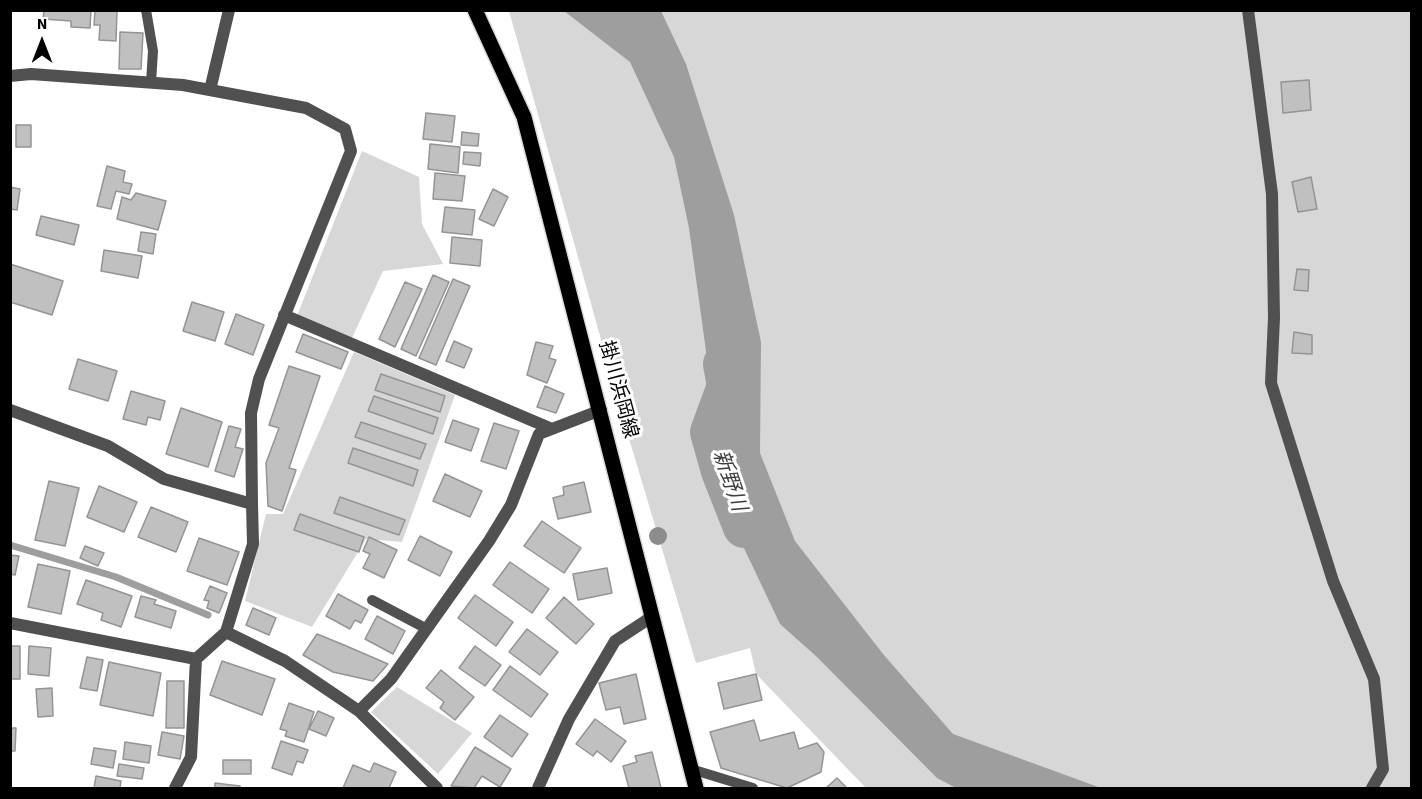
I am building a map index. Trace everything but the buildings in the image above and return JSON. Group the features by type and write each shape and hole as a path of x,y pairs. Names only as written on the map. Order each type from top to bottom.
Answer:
{"main road":[{"name":"掛川浜岡線","path":"475,10 524,117 601,410 696,789"}],"street":[{"path":"210,90 229,10"},
{"path":"1248,10 1272,194 1274,318 1271,383 1333,581 1374,679 1383,770 1372,789"},
{"path":"10,76 31,74 151,83 210,90 306,108 345,129 351,151 259,380 252,413 253,544 226,632 196,659 190,758 174,789"},
{"path":"284,315 552,429"},
{"path":"10,410 108,446 164,479 252,504"},
{"path":"359,711 391,679 489,541 511,505 539,434 601,410"},
{"path":"538,789 569,719 615,641 653,616"},
{"path":"10,623 196,659"},
{"path":"226,632 285,661 359,711 437,789"}],"lane":[{"path":"146,10 153,51 151,83"},
{"path":"372,600 427,629"},
{"path":"692,769 753,789"}],"shaded area":[{"path":"509,11 1411,11 1411,788 866,788 756,674 750,648 696,663 625,425"},
{"path":"362,151 419,177 422,224 443,264 383,271 352,338 297,316"},
{"path":"354,352 455,395 402,542 366,539 312,627 245,601 266,514 283,514"},
{"path":"397,687 472,733 438,774 371,712"}],"water":[{"path":"564,11 661,11 686,64 734,215 761,342 760,453 795,541 883,654 953,734 1101,788 956,788 937,778 817,657 780,624 733,525 723,474 689,228 674,157 630,62"}],"waterway":[{"name":"新野川","path":"724,364 728,386 711,432 722,471 744,527"},
{"path":"10,545 116,577 208,615"}]}
